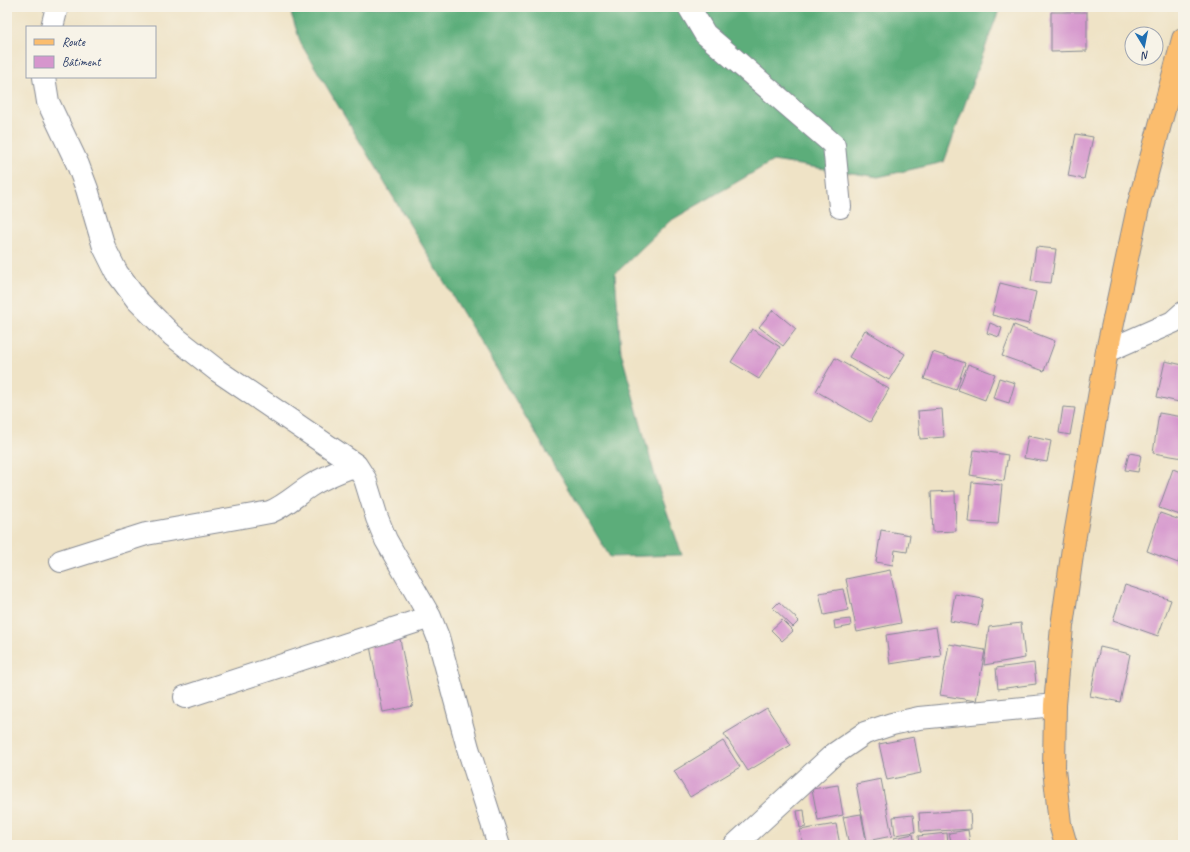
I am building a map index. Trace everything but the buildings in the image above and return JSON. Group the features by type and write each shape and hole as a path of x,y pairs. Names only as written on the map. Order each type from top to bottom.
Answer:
{"main road":[{"path":"1066,845 1060,824 1054,769 1055,705 1062,626 1074,541 1107,351 1139,203 1183,39"}],"street":[{"path":"52,26 57,7"},
{"path":"689,7 705,34 834,145 840,207"},
{"path":"44,78 48,102 78,165 87,189 104,247 117,273 137,300 172,335 218,371 356,465 365,479 386,540 430,617 438,637 468,748 499,845"},
{"path":"1107,351 1172,322 1183,313"},
{"path":"61,560 146,534 270,512 280,508 327,476 356,465"},
{"path":"186,697 430,617"},
{"path":"734,845 833,755 866,733 892,724 919,718 1055,705"}],"green space":[{"path":"289,7 1000,7 944,162 878,177 773,161 670,221 615,274 621,352 657,483 682,555 610,557 301,44"}]}
